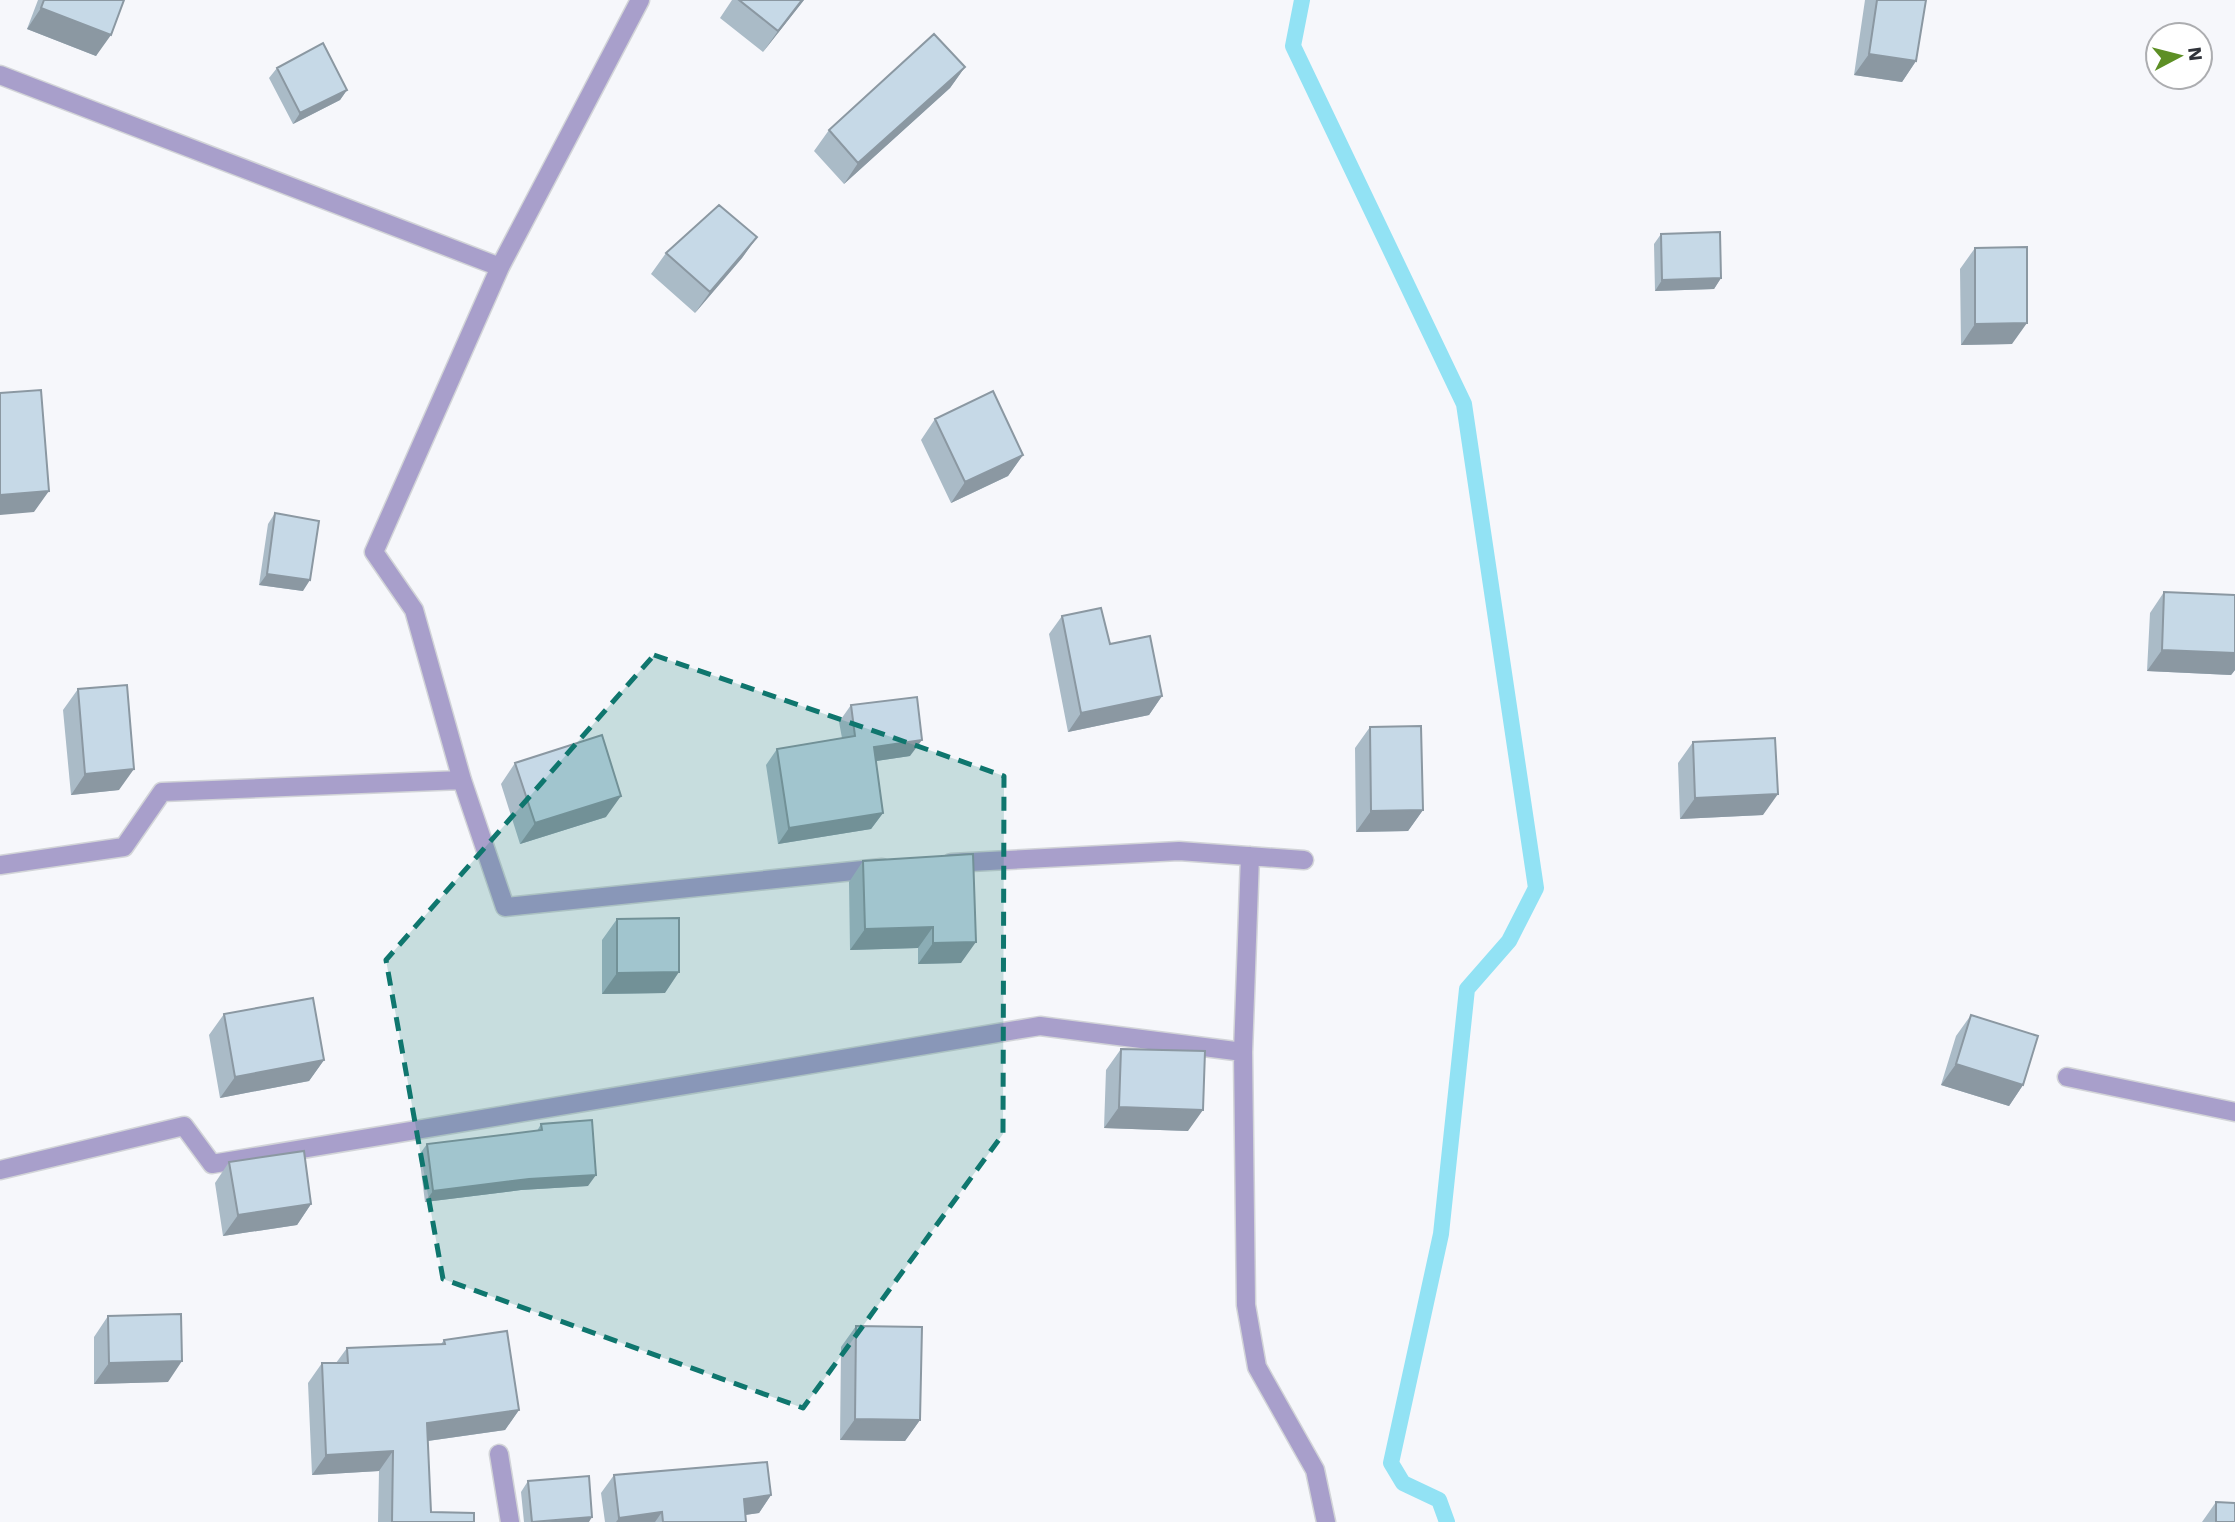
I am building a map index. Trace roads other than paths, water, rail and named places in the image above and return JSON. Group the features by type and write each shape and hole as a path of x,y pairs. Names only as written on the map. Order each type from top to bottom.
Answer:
{"lane":[{"path":"640,0 500,267 374,552 414,610 463,780 505,907 904,866"},
{"path":"0,75 500,267"},
{"path":"0,865 124,847 162,792 463,780"},
{"path":"931,865 1179,851 1304,860"},
{"path":"1250,856 1243,1052 1246,1305 1257,1367 1315,1470 1326,1522"},
{"path":"0,1170 184,1126 212,1164 1040,1026 1243,1052"},
{"path":"2067,1077 2235,1112"},
{"path":"499,1454 510,1522"}],"waterway":[{"path":"1302,0 1293,46 1464,404 1536,888 1509,941 1467,989 1441,1234 1391,1463 1403,1483 1439,1500 1447,1522"}]}
